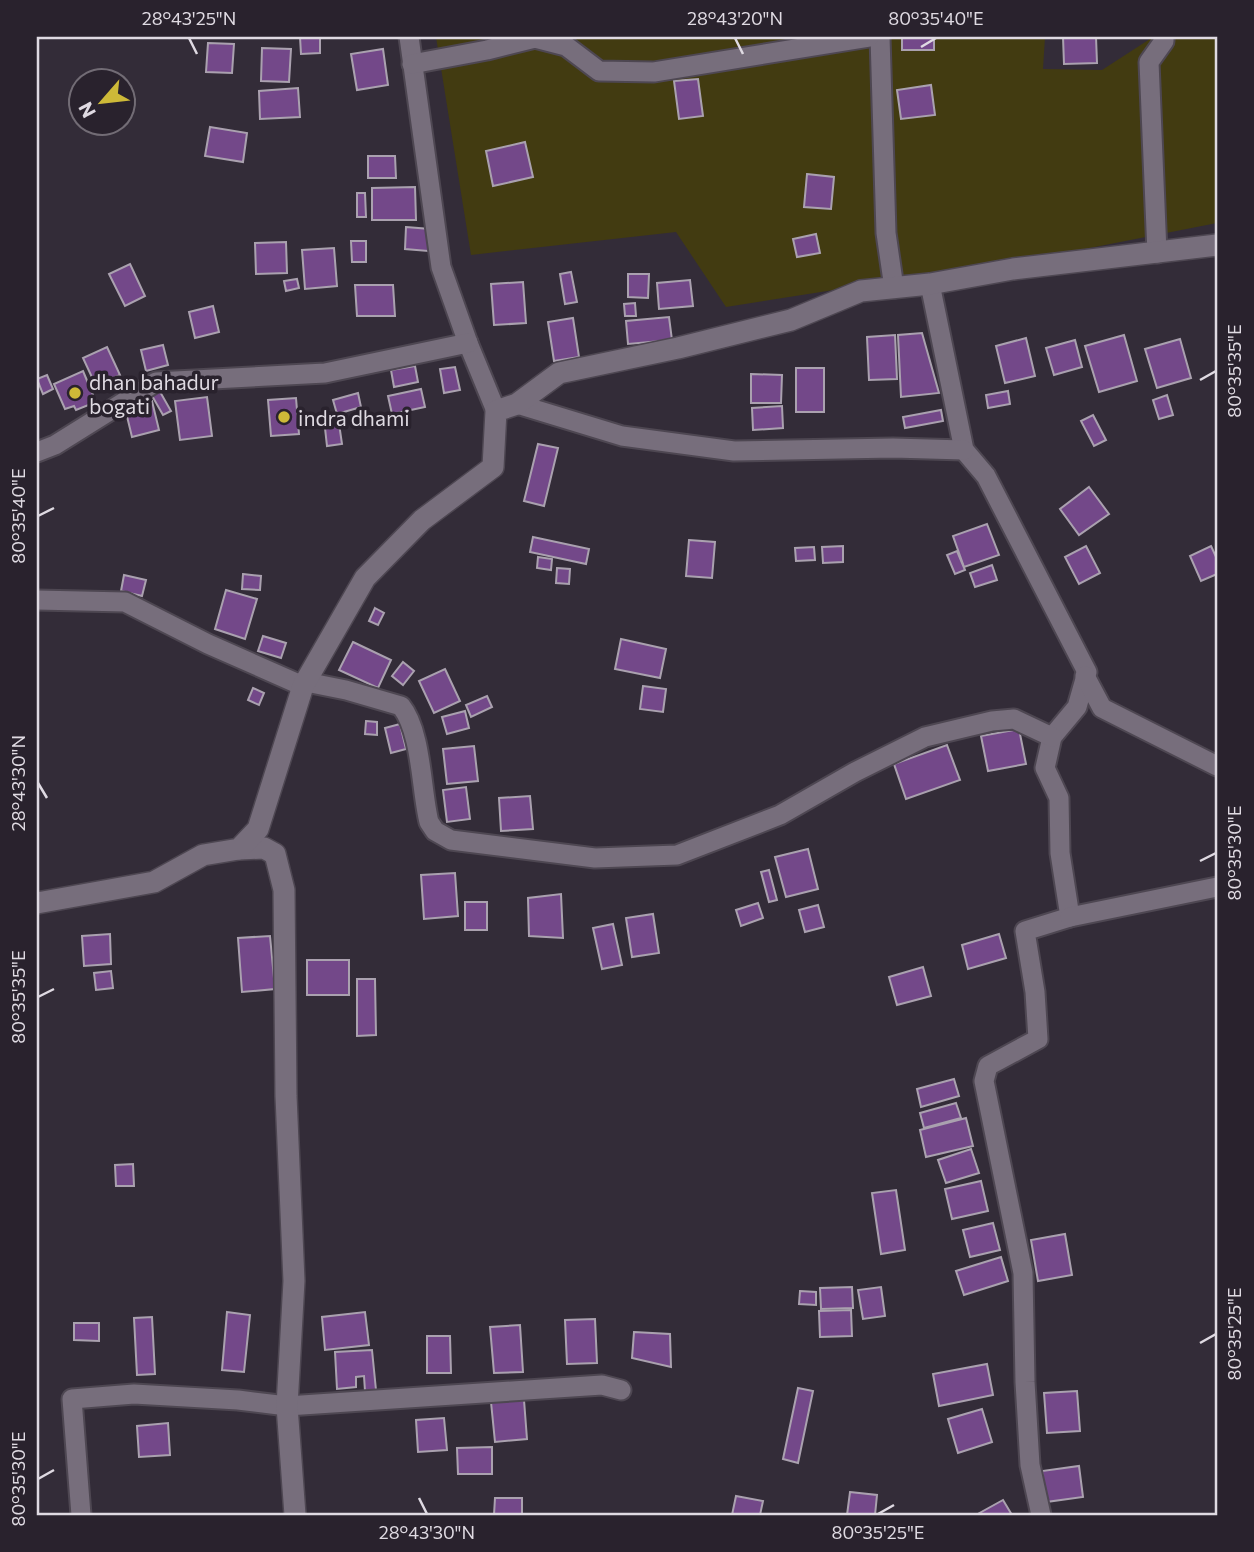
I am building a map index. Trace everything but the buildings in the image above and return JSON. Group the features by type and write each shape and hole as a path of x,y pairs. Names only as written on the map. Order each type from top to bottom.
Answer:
{"street":[{"path":"239,849 258,829 304,684 365,578 422,520 493,467 496,411 468,344 441,267 409,37"},
{"path":"412,64 535,38 566,46 599,72 654,72 869,37"},
{"path":"880,37 886,233 894,288"},
{"path":"1157,253 1149,62 1164,37"},
{"path":"496,411 517,404 559,373 678,348 791,320 861,291 930,284 1013,269 1217,245"},
{"path":"930,284 964,450 986,476 1087,672 1077,707 1052,737 1045,768 1059,798 1060,853 1070,917"},
{"path":"37,452 55,445 156,382 325,373 468,344"},
{"path":"517,404 622,436 734,451 893,447 964,450"},
{"path":"37,600 125,602 208,644 304,684 346,690 401,706 406,712 416,745 429,822 435,831 451,840 595,858 677,855 780,815 855,772 925,737 961,727 1014,719 1052,737"},
{"path":"1085,676 1102,708 1217,766"},
{"path":"37,903 154,883 203,855 264,848 275,854 284,890 285,1058 294,1281 287,1406 295,1515"},
{"path":"1041,1515 1030,1465 1023,1273 984,1082 988,1066 1038,1039 1035,992 1025,931 1070,917 1217,887"},
{"path":"81,1515 72,1399 134,1394 238,1400 287,1406 601,1385 621,1390"}],"shaded area":[{"path":"436,37 1045,37 1043,69 1102,70 1153,37 1217,37 1217,223 1049,256 726,307 676,232 471,255"}],"place":[{"name":"dhan bahadur bogati","path":"75,393"},
{"name":"indra dhami","path":"284,417"}]}
